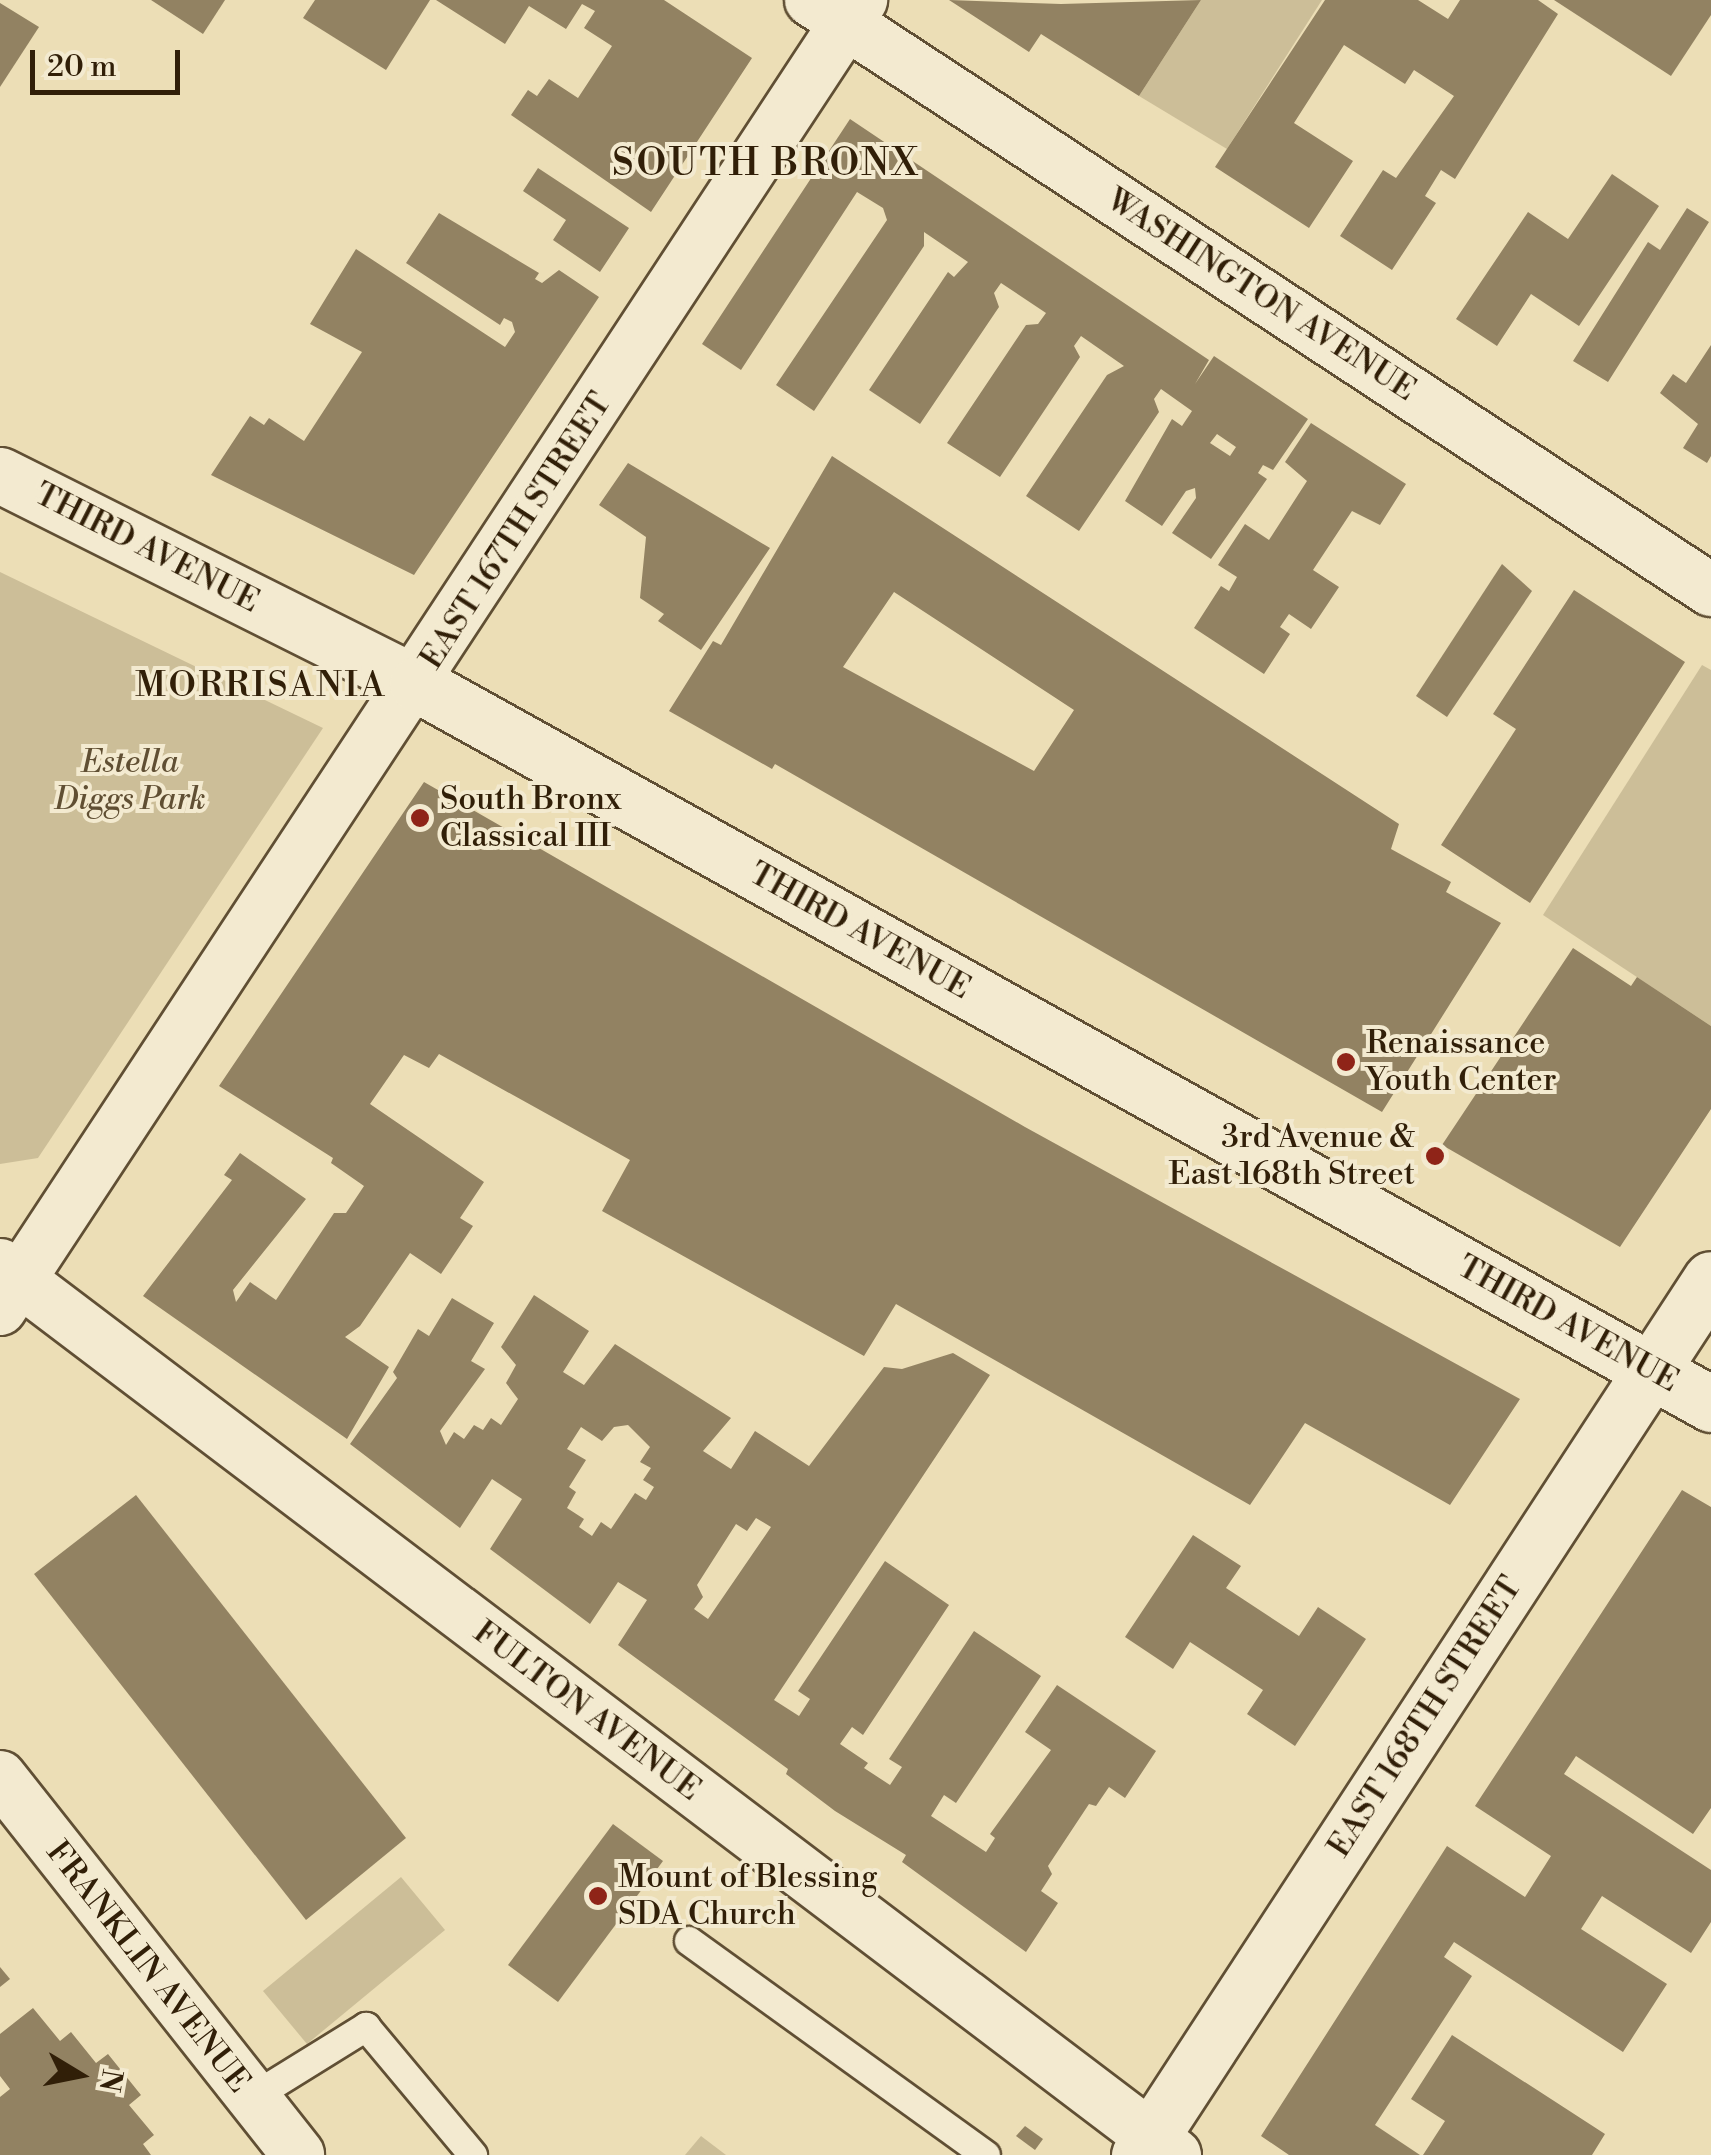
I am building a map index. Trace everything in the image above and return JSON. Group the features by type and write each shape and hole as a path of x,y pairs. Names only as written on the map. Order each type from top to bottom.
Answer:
{"main road":[{"name":"THIRD AVENUE","path":"0,475 417,684 1711,1404"},
{"name":"EAST 168TH STREET","path":"1155,2149 1711,1279"}],"street":[{"name":"WASHINGTON AVENUE","path":"840,8 1711,590"},
{"name":"EAST 167TH STREET","path":"6,1285 417,684 840,8"},
{"name":"FULTON AVENUE","path":"6,1285 1155,2149"},
{"name":"FRANKLIN AVENUE","path":"0,1777 298,2155"}],"lane":[{"path":"688,1942 986,2155"},
{"path":"250,2098 366,2027 474,2155"}],"green space":[{"path":"1201,0 1322,0 1227,149 1139,96"},
{"name":"Estella Diggs Park","path":"0,572 323,728 38,1158 0,1164"},
{"path":"1702,665 1711,670 1711,1026 1543,915"},
{"path":"401,1877 445,1930 307,2044 263,1991"},
{"path":"701,2136 726,2155 685,2155"}],"building":[{"path":"151,0 225,0 203,34"},
{"path":"315,0 430,0 386,70 303,18"},
{"path":"436,0 664,0 752,58 651,212 511,115 528,90 537,96 549,79 578,98 612,46 584,28 595,11 582,4 566,29 529,6 505,44"},
{"path":"949,0 1061,4 1201,0 1139,96 1041,34 1029,52"},
{"path":"1325,0 1418,0 1448,19 1460,0 1538,0 1558,14 1455,179 1441,170 1425,196 1436,203 1392,270 1340,236 1383,170 1396,178 1454,96 1414,70 1405,84 1344,45 1294,123 1353,161 1309,228 1215,167"},
{"path":"1554,0 1711,0 1711,15 1671,76"},
{"path":"0,3 39,27 0,87"},
{"path":"850,119 1209,360 1195,384 1214,356 1308,419 1273,470 1263,465 1258,473 1267,479 1211,559 1172,533 1196,498 1195,488 1186,491 1162,526 1125,501 1172,419 1182,426 1192,411 1161,389 1154,399 1159,412 1079,531 1026,496 1107,375 1124,366 1081,336 1074,346 1080,357 1000,477 947,443 1026,325 1038,324 1046,313 1001,283 994,293 999,307 920,424 869,390 948,272 954,277 968,262 924,232 924,246 814,411 776,385 887,220 883,208 857,192 741,370 702,344","holes":["1217,434 1236,447 1230,456 1210,443"]},
{"path":"538,168 629,228 600,272 553,240 566,220 523,191"},
{"path":"1612,174 1659,206 1579,326 1531,294 1497,346 1456,319 1528,212 1568,239"},
{"path":"1687,208 1709,222 1608,382 1573,361 1648,242 1660,250"},
{"path":"439,213 539,273 535,279 542,283 559,270 599,297 414,575 211,475 250,416 264,425 269,418 304,441 362,352 310,324 356,249 505,347 515,332 512,322 504,318 500,325 406,263"},
{"path":"1711,345 1711,456 1707,463 1683,448 1698,424 1660,393 1673,374 1686,383"},
{"path":"1311,423 1406,484 1380,525 1352,511 1313,570 1339,587 1311,629 1289,614 1280,627 1290,634 1264,674 1194,628 1221,586 1229,591 1237,577 1218,565 1245,524 1269,540 1307,481 1285,462"},
{"path":"832,456 1399,824 1391,849 1451,882 1446,892 1501,923 1382,1112 775,764 772,769 669,711 713,641 721,645","holes":["894,592 1074,710 1034,771 843,667"]},
{"path":"628,463 770,548 701,650 658,621 664,614 640,598 646,537 599,505"},
{"path":"1502,564 1532,591 1447,717 1416,696"},
{"path":"1574,590 1685,662 1530,903 1441,845 1516,729 1493,714"},
{"path":"424,782 1025,1127 1520,1399 1450,1505 1305,1423 1250,1505 896,1304 864,1356 602,1211 630,1160 439,1054 429,1068 404,1055 370,1104 484,1182 460,1218 473,1226 441,1274 410,1253 360,1326 345,1337 389,1367 347,1439 143,1296 232,1180 224,1175 240,1153 306,1199 233,1290 236,1302 250,1282 276,1300 334,1213 346,1213 364,1186 331,1163 333,1158 219,1086"},
{"path":"1573,948 1631,986 1637,977 1711,1026 1711,1109 1620,1247 1442,1145"},
{"path":"534,1295 589,1331 563,1372 584,1385 615,1344 731,1418 703,1451 731,1469 755,1431 809,1466 884,1367 902,1369 953,1353 990,1375 774,1700 799,1716 810,1699 798,1691 885,1561 949,1605 863,1735 852,1727 840,1744 868,1763 864,1768 890,1785 902,1767 889,1759 974,1631 1041,1676 956,1803 944,1795 931,1816 986,1852 995,1838 990,1834 1051,1750 1025,1732 1057,1685 1156,1751 1125,1798 1109,1787 1096,1806 1089,1804 1048,1866 1052,1874 1041,1891 1058,1903 1026,1952 902,1862 906,1855 835,1811 786,1774 788,1769 618,1645 647,1600 618,1582 590,1624 490,1549 522,1499 492,1479 460,1528 350,1444 397,1378 393,1372 418,1329 429,1336 452,1298 494,1323 471,1361 485,1369 440,1431 446,1445 454,1432 464,1439 474,1425 483,1430 491,1418 501,1425 518,1399 506,1383 516,1365 501,1347","holes":["628,1425 650,1447 640,1462 651,1468 643,1480 654,1487 646,1500 635,1493 611,1529 601,1522 592,1536 579,1527 584,1519 567,1508 576,1492 569,1487 586,1460 567,1449 581,1427 602,1441 614,1427","756,1518 771,1527 708,1619 694,1609 703,1597 697,1585 736,1524 747,1531"]},
{"path":"1682,1490 1711,1507 1711,1808 1693,1834 1576,1756 1564,1774 1711,1870 1711,1922 1691,1953 1602,1896 1581,1929 1667,1984 1623,2052 1454,1942 1444,1957 1472,1976 1375,2125 1420,2155 1289,2155 1261,2136 1447,1846 1525,1897 1551,1856 1475,1806"},
{"path":"136,1495 406,1838 306,1920 34,1574"},
{"path":"1193,1535 1241,1566 1226,1588 1299,1636 1318,1607 1366,1639 1295,1746 1247,1714 1263,1690 1190,1642 1173,1669 1125,1637"},
{"name":"Mount of Blessing SDA Church","path":"613,1824 663,1861 558,2002 508,1965"},
{"path":"0,1967 10,1979 0,1987"},
{"path":"33,2008 60,2041 71,2032 96,2063 108,2054 141,2095 129,2105 154,2135 143,2144 151,2155 0,2155 0,2097 10,2089 0,2076 0,2034"},
{"path":"1452,2035 1605,2134 1592,2155 1423,2155 1445,2121 1411,2099"},
{"path":"1025,2126 1043,2139 1035,2150 1016,2136"}],"place":[{"name":"South Bronx Classical III","path":"420,818"},
{"name":"Renaissance Youth Center","path":"1346,1062"},
{"name":"3rd Avenue & East 168th Street","path":"1435,1156"},
{"name":"Mount of Blessing SDA Church","path":"598,1896"}],"district":[{"name":"SOUTH BRONX","path":"766,164"},
{"name":"MORRISANIA","path":"261,686"}]}
